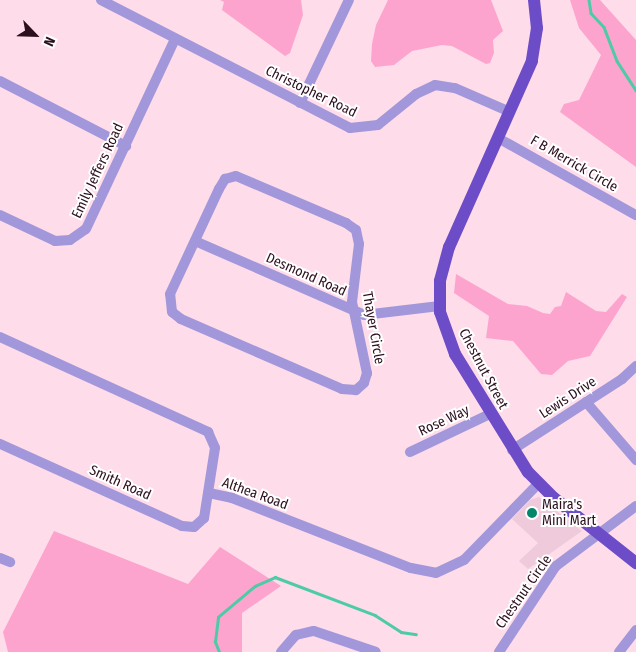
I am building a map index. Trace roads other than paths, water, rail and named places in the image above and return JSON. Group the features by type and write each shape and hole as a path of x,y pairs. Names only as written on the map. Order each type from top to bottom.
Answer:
{"main road":[{"name":"Chestnut Street","path":"534,0 537,28 535,49 510,112 446,253 440,281 439,306 451,345 512,450 538,484 636,562"}],"street":[{"name":"Christopher Road","path":"101,0 345,126 364,128 382,123 425,89 445,85 510,112"},
{"path":"300,103 349,0"},
{"name":"Emily Jeffers Road","path":"0,215 50,240 65,241 75,238 89,225 175,39"},
{"path":"0,82 126,146"},
{"name":"F B Merrick Circle","path":"498,138 636,215"},
{"name":"Thayer Circle","path":"239,176 256,182 356,230 359,244 351,292 353,311 367,373 364,383 353,391 174,315 169,306 169,298 195,241 223,182 239,176"},
{"name":"Desmond Road","path":"195,241 353,311 372,316 439,306"},
{"name":"Althea Road","path":"0,337 206,430 215,448 209,493 232,498 411,568 436,573 450,570 464,560 538,484"},
{"name":"Lewis Drive","path":"512,450 626,377 636,366"},
{"path":"586,402 636,460"},
{"name":"Rose Way","path":"410,452 490,414"},
{"name":"Smith Road","path":"0,444 185,527 194,527 203,520 209,493"},
{"path":"599,534 636,506"},
{"name":"Chestnut Circle","path":"499,652 556,566 599,534"},
{"path":"619,652 636,630"},
{"path":"281,652 292,638 309,631 323,633 376,652"}],"waterway":[{"path":"589,0 591,13 604,27 617,61 636,90"},
{"path":"219,652 215,642 218,617 255,586 275,577 375,615 401,632 416,634"}],"place":[{"name":"Maira's Mini Mart","path":"532,513"}]}
